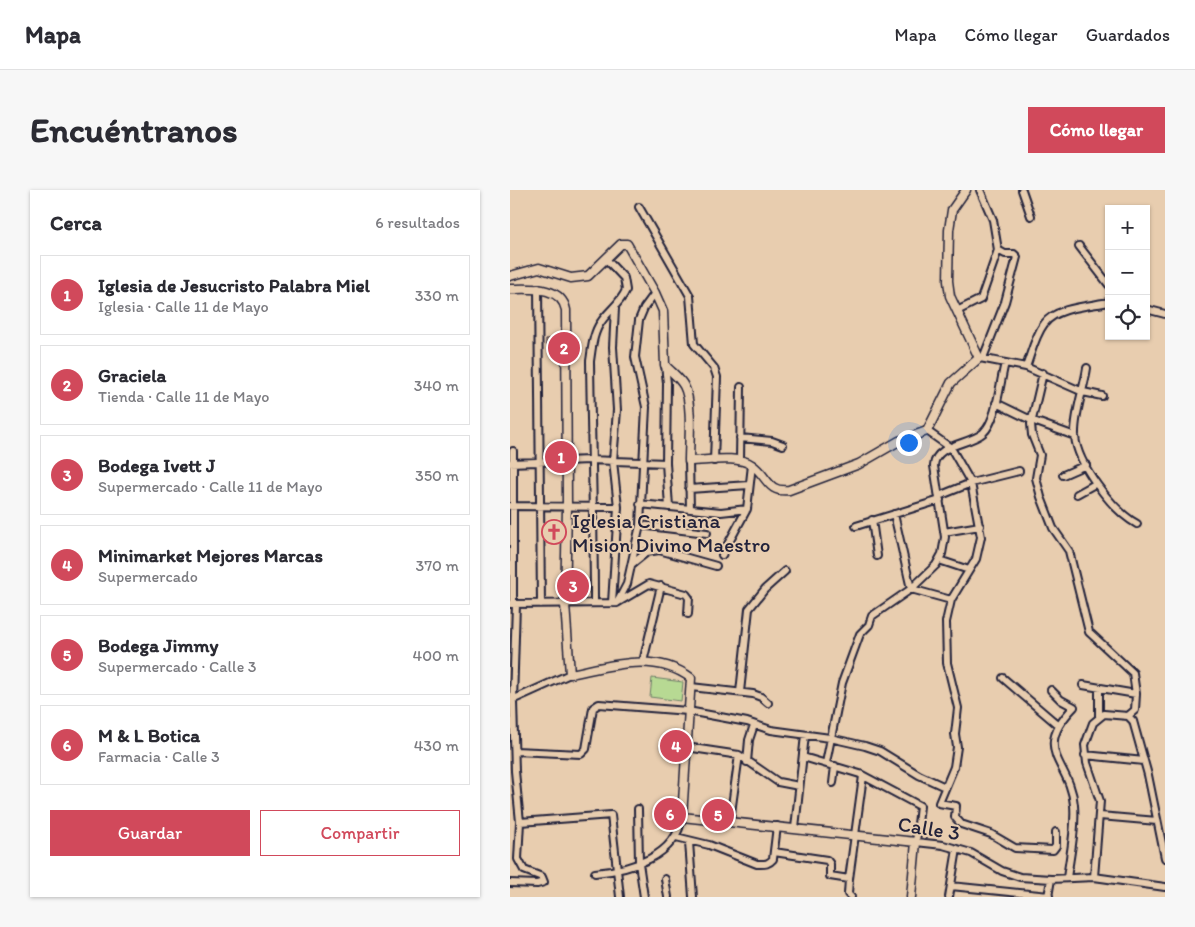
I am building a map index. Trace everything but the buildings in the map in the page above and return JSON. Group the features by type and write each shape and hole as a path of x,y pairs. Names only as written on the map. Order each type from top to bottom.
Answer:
{"street":[{"path":"966,190 952,210 949,230 948,282 950,296 981,358"},
{"path":"957,311 981,299 998,250 992,220 980,190"},
{"path":"1022,190 1031,216"},
{"path":"638,207 690,296 694,344 714,368 717,377 714,461"},
{"path":"510,276 539,268 580,279 596,271 621,244 627,244 655,293 664,319 667,383 666,463 669,507"},
{"path":"1079,246 1105,280"},
{"path":"689,461 740,460 752,465 772,487 780,492 859,464 899,441 927,431 951,384 981,358 1005,302 1017,259 1014,254 1005,254 998,250"},
{"path":"594,603 594,507 590,460 592,346 601,322 615,308 623,296 625,283 624,278 606,259"},
{"path":"538,288 541,604"},
{"path":"510,289 538,288 556,294 566,310 567,507 565,604 570,674"},
{"path":"614,603 627,584 640,525 646,407 635,357 639,320 644,308 655,293"},
{"path":"1026,367 1043,324 1051,317 1060,312 1105,303"},
{"path":"614,603 618,507 613,460 617,410 613,347 615,308"},
{"path":"1150,310 1165,314"},
{"path":"981,358 1026,367 1083,392 1102,396"},
{"path":"826,763 842,683 860,634 869,625 872,616 911,588 939,560 944,548 944,532 934,462 939,453 982,434 987,427 996,404 1005,363"},
{"path":"665,365 683,383 686,390 689,412 690,509"},
{"path":"1087,368 1076,419 1075,436 1078,448 1095,484 1119,511 1137,524"},
{"path":"1043,373 1031,420 1032,435 1040,455 1036,478 1053,528 1069,551 1087,627 1093,638 1132,670 1136,694 1136,710 1128,716"},
{"path":"740,460 741,388"},
{"path":"996,404 1031,420 1075,436"},
{"path":"927,431 951,448 971,483 981,536 976,559 951,600 946,622 947,663 958,708 957,747 954,767 939,803 956,806 955,817 961,824 991,834 1009,846 1053,850 1056,846 1056,832"},
{"path":"740,438 767,440 783,445"},
{"path":"510,883 542,884 544,880 542,877 524,870 519,863 520,822 513,771 511,506 513,451"},
{"path":"512,463 590,460 666,463"},
{"path":"722,555 746,509 752,465"},
{"path":"1063,475 1086,465"},
{"path":"856,526 939,498 971,483 1019,471"},
{"path":"1077,494 1095,484"},
{"path":"689,489 749,485"},
{"path":"640,504 721,512 746,509"},
{"path":"511,506 618,507"},
{"path":"894,514 911,588"},
{"path":"872,520 877,556"},
{"path":"640,525 707,533"},
{"path":"944,532 980,526"},
{"path":"632,564 647,552 659,550 681,558 716,566"},
{"path":"939,560 969,570"},
{"path":"740,692 749,609 765,589 785,571"},
{"path":"513,604 614,603 642,586 649,584 686,594 689,598 688,614"},
{"path":"643,662 660,586"},
{"path":"911,588 951,600"},
{"path":"512,701 570,674 635,661 659,663 681,670 691,678 682,817 676,837 656,855 616,871 595,873"},
{"path":"1004,678 1058,725"},
{"path":"1083,685 1136,694"},
{"path":"690,687 740,692 761,697 768,703"},
{"path":"1094,876 1100,800 1085,755 1085,739 1099,716 1099,688"},
{"path":"1050,690 1074,708 1058,725 1055,738 1056,753 1074,804 1067,878"},
{"path":"513,747 581,754 586,749 593,708 599,704 688,711 771,730 830,738 880,751 919,775 945,787"},
{"path":"1099,716 1109,713 1128,716 1134,724 1165,858"},
{"path":"747,762 749,740 754,725"},
{"path":"795,828 805,735"},
{"path":"686,748 739,755 778,782 799,786"},
{"path":"730,820 739,755"},
{"path":"1085,755 1144,761"},
{"path":"803,757 863,776 920,806 911,897"},
{"path":"833,783 835,766"},
{"path":"851,897 848,894 849,880 863,776"},
{"path":"510,800 518,800"},
{"path":"638,809 638,863 644,897"},
{"path":"520,822 610,814 620,897"},
{"path":"1100,816 1157,821"},
{"name":"Calle 3","path":"682,817 730,820 916,842 957,849 979,857 1010,875 1051,879 1094,876 1165,887"},
{"path":"676,837 689,842 709,845 757,864 770,863 774,852 777,826"},
{"path":"689,842 694,897"},
{"path":"949,897 957,849"},
{"path":"774,852 827,860 830,864 830,876 849,880"},
{"path":"951,886 1049,897 1051,879"},
{"path":"666,880 668,897"}],"green space":[{"path":"652,678 683,682 681,701 650,697"}],"place":[{"name":"Graciela","path":"564,348"},
{"name":"Iglesia de Jesucristo Palabra Miel","path":"561,457"},
{"name":"Iglesia Cristiana Mision Divino Maestro","path":"554,532"},
{"name":"Bodega Ivett J","path":"573,586"},
{"name":"Minimarket Mejores Marcas","path":"676,746"},
{"name":"M & L Botica","path":"670,814"},
{"name":"Bodega Jimmy","path":"718,815"}]}
